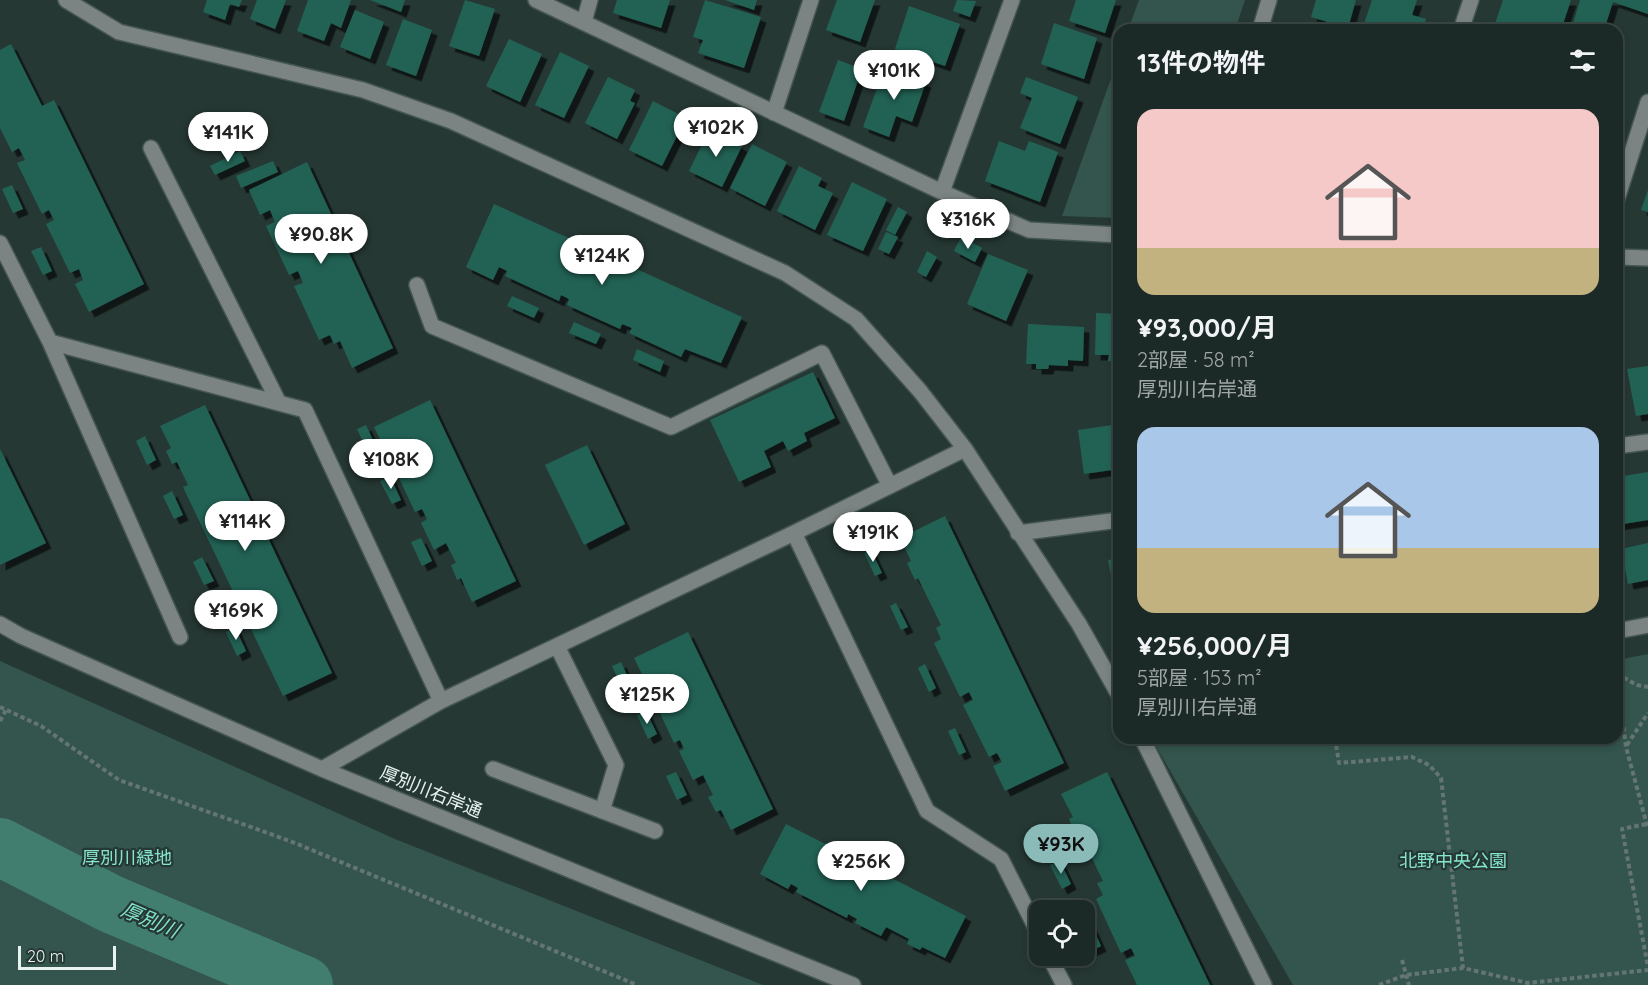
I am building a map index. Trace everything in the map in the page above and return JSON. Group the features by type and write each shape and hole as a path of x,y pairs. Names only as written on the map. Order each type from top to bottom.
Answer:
{"street":[{"path":"66,0 119,32 363,90 451,121 785,273 856,319 920,391 965,449 1079,624 1113,684"},
{"path":"536,0 942,192 1029,230 1113,235"},
{"path":"584,22 590,0"},
{"path":"774,113 811,0"},
{"path":"942,192 1012,0"},
{"path":"1262,24 1269,0"},
{"path":"1463,24 1471,0"},
{"path":"1623,180 1648,102"},
{"path":"151,148 279,403"},
{"path":"0,243 50,342 180,637"},
{"path":"1623,257 1648,258"},
{"path":"417,285 432,326 671,428 822,353 890,486"},
{"path":"50,342 305,410 441,700"},
{"path":"1623,445 1648,441"},
{"path":"322,769 441,700 794,533 965,449"},
{"path":"1018,533 1113,521"},
{"path":"794,533 927,811 1001,859 1029,914"},
{"name":"厚別川右岸通","path":"0,624 64,655 322,769 853,985"},
{"path":"1623,630 1648,625"},
{"path":"557,646 616,765 602,811"},
{"path":"1145,744 1264,985"},
{"path":"493,769 655,831"},
{"path":"1054,966 1064,985"}],"path":[{"path":"1623,678 1637,685 1648,687"},
{"path":"0,707 41,726 119,780 290,841 637,985"},
{"path":"0,721 5,711"},
{"path":"1626,747 1648,713"},
{"path":"1379,985 1406,975 1463,968 1528,983 1648,969 1622,829 1647,826 1626,747 1623,723"},
{"path":"1336,744 1339,763 1412,757 1429,765 1441,778 1463,968"},
{"path":"1402,960 1409,985"}],"green space":[{"path":"1139,0 1245,0 1237,24 1130,24"},
{"path":"1113,73 1113,218 1062,216"},
{"name":"北野中央公園","path":"1648,654 1648,985 1293,985 1155,744 1623,744 1623,659"},
{"name":"厚別川緑地","path":"0,661 395,839 763,985 0,985"}],"building":[{"path":"207,0 242,0 239,7 230,4 225,20 203,12"},
{"path":"257,0 286,0 275,29 250,19"},
{"path":"308,0 351,0 341,28 331,23 324,41 297,31"},
{"path":"370,0 405,0 401,12"},
{"path":"465,0 495,9 479,56 449,46"},
{"path":"617,0 670,0 661,28 613,13"},
{"path":"705,0 761,17 744,68 698,53 703,40 693,37"},
{"path":"725,0 757,0 754,10"},
{"path":"837,0 875,0 860,42 826,30"},
{"path":"957,0 976,1 970,17 953,11"},
{"path":"1076,0 1116,0 1105,33 1069,21"},
{"path":"1316,0 1356,0 1349,24 1335,24 1311,17"},
{"path":"1372,0 1417,0 1412,15 1426,19 1425,24 1364,24"},
{"path":"1503,0 1571,0 1563,24 1495,24"},
{"path":"1580,0 1648,0 1648,14 1613,2 1606,24 1573,24"},
{"path":"909,6 960,24 945,66 895,49"},
{"path":"355,10 384,22 370,59 340,47"},
{"path":"403,19 432,30 416,76 386,65"},
{"path":"1054,23 1097,38 1084,79 1041,64"},
{"path":"509,39 542,54 520,102 486,86"},
{"path":"11,44 42,106 54,100 144,284 89,312 75,284 83,280 79,269 70,273 46,224 54,220 49,210 42,214 17,163 25,160 19,148 12,152 0,128 0,50"},
{"path":"560,52 589,66 564,118 535,105"},
{"path":"838,60 862,69 844,121 819,112"},
{"path":"872,66 880,69 876,79 869,76"},
{"path":"885,66 926,82 912,122 896,116 889,137 863,127"},
{"path":"608,77 635,90 630,101 635,103 617,139 585,123"},
{"path":"1026,77 1078,97 1060,144 1020,128 1032,98 1020,93"},
{"path":"653,101 686,118 662,166 629,150"},
{"path":"709,130 742,146 722,187 689,171"},
{"path":"999,141 1025,151 1029,141 1058,152 1040,202 985,181"},
{"path":"752,144 787,162 765,206 730,188"},
{"path":"240,151 245,161 215,175 210,166"},
{"path":"273,161 278,172 241,188 236,176"},
{"path":"307,162 393,348 352,368 340,341 334,344 330,335 319,340 294,286 303,283 298,271 289,275 266,226 275,222 270,210 260,215 249,190"},
{"path":"799,166 822,178 818,186 833,193 815,230 777,211"},
{"path":"852,182 887,199 863,251 827,235"},
{"path":"12,185 23,209 13,213 2,189"},
{"path":"1648,190 1648,212 1641,210"},
{"path":"494,204 742,317 721,363 685,349 681,357 629,333 632,328 622,324 620,329 567,305 569,299 561,295 559,301 505,276 507,271 499,267 493,280 466,267"},
{"path":"898,207 907,212 895,235 886,230"},
{"path":"886,232 898,237 889,254 878,249"},
{"path":"961,237 982,248 975,262 954,251"},
{"path":"41,247 52,271 43,275 31,251"},
{"path":"927,251 937,257 926,277 917,272"},
{"path":"988,254 1028,270 1006,321 967,304"},
{"path":"512,296 539,308 534,318 507,306"},
{"path":"1096,313 1113,314 1113,361 1108,361 1109,355 1095,355"},
{"path":"574,322 601,334 596,344 569,333"},
{"path":"1028,324 1084,327 1083,361 1068,360 1068,366 1049,365 1048,369 1036,369 1036,364 1026,364"},
{"path":"637,349 664,361 660,372 633,360"},
{"path":"1648,366 1648,414 1636,416 1627,369"},
{"path":"813,372 835,418 804,433 807,441 788,451 783,441 764,451 771,467 739,482 710,420"},
{"path":"430,400 516,581 472,602 461,578 457,580 451,565 456,563 446,543 434,550 421,523 427,519 422,509 415,512 391,461 396,459 392,449 386,452 374,427"},
{"path":"205,405 332,673 283,696 183,487 188,485 177,462 172,464 166,451 171,448 160,426"},
{"path":"366,425 377,449 368,453 357,429"},
{"path":"1113,425 1113,470 1084,474 1078,430"},
{"path":"145,436 156,460 147,465 136,441"},
{"path":"587,445 625,524 584,545 545,465"},
{"path":"0,449 46,543 0,565"},
{"path":"1648,472 1648,520 1623,524 1623,476"},
{"path":"390,476 401,500 392,504 380,481"},
{"path":"172,491 183,515 174,519 163,496"},
{"path":"945,516 1064,763 1005,791 993,766 1002,762 997,753 989,757 963,705 973,700 969,692 960,697 934,643 941,639 936,628 941,625 918,578 915,580 907,563 911,561 900,538"},
{"path":"421,538 432,561 422,566 411,542"},
{"path":"1648,543 1648,580 1628,584 1623,549"},
{"path":"871,550 882,573 875,576 864,553"},
{"path":"202,557 214,581 204,585 193,562"},
{"path":"1113,559 1113,586 1108,560"},
{"path":"896,603 908,627 901,630 890,606"},
{"path":"235,627 246,651 237,656 226,632"},
{"path":"688,632 773,809 731,830 721,810 716,812 708,797 713,795 703,775 693,780 679,751 684,749 680,740 674,743 650,692 655,690 650,680 646,682 634,658"},
{"path":"621,662 632,686 623,690 612,666"},
{"path":"925,664 936,688 929,692 918,668"},
{"path":"646,711 657,734 648,739 637,715"},
{"path":"955,728 966,752 959,755 948,731"},
{"path":"676,772 687,795 677,800 666,776"},
{"path":"1107,772 1210,985 1137,985 1125,960 1135,956 1131,948 1121,953 1096,899 1103,895 1097,883 1103,881 1080,834 1076,835 1069,819 1073,817 1061,794"},
{"path":"786,824 966,916 945,958 922,947 920,950 907,944 909,939 886,927 881,936 855,923 857,919 848,914 847,918 796,892 798,888 791,884 788,889 760,874"},
{"path":"1060,861 1071,884 1062,889 1050,865"},
{"path":"1095,933 1101,946 1095,949"}],"waterway":[{"name":"厚別川","path":"0,847 111,904 304,985"}]}
